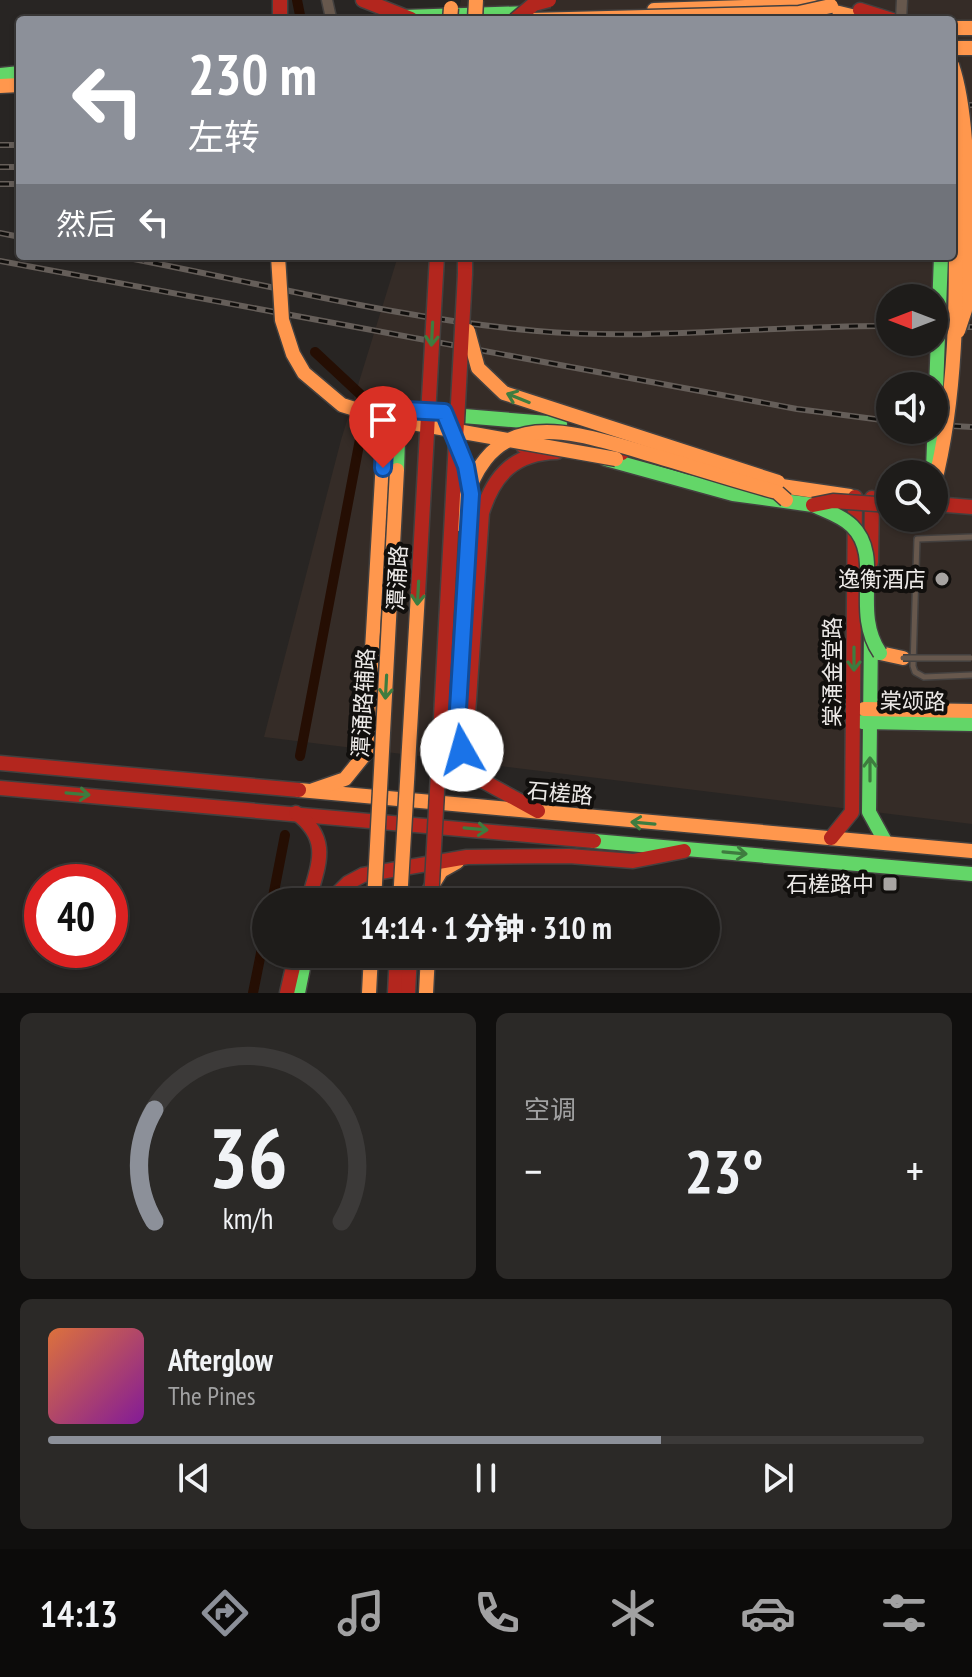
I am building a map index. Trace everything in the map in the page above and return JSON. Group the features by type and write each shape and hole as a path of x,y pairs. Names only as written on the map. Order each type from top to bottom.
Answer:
{"main road":[{"path":"363,0 404,16"},
{"path":"504,0 513,9 548,6 806,5 851,16"},
{"path":"732,16 799,13 826,3 876,16"},
{"path":"520,16 534,4 548,6"},
{"path":"432,16 548,6"},
{"path":"953,347 965,310 972,133 970,107 956,71"},
{"path":"278,260 282,320 293,354 304,373 342,405 384,418 616,459 733,494 769,501 818,499 855,502"},
{"name":"潭涌路","path":"401,888 437,260"},
{"path":"432,888 465,260"},
{"path":"934,460 941,260"},
{"path":"941,460 945,443 953,347 954,260"},
{"path":"465,274 472,355 478,368 504,393 778,482 818,499 857,531 865,550 868,640 880,653 903,658"},
{"path":"308,791 345,779 366,753 386,409 444,412 521,424 564,424 818,499 876,502"},
{"name":"潭涌路辅路","path":"375,888 399,410"},
{"path":"444,412 466,466 471,494 457,726 462,750 483,781 546,815"},
{"path":"449,595 460,517 476,470 504,442 525,433 565,430 598,438 777,492 786,500"},
{"path":"471,494 493,466 511,453 534,439 560,437 765,493 876,503"},
{"path":"462,750 467,728 479,562 488,490 508,464 534,453 616,459"},
{"name":"棠涌金堂路","path":"831,838 852,812 855,502"},
{"name":"棠涌金堂路","path":"871,504 869,812 886,843"},
{"path":"948,505 972,507"},
{"name":"棠颂路","path":"870,716 972,711"},
{"name":"棠颂路","path":"854,715 972,724"},
{"name":"石槎路","path":"0,763 546,815 972,851"},
{"name":"石槎路","path":"0,788 972,874"},
{"path":"296,813 310,822 320,836 321,848 311,888"},
{"path":"343,888 363,875 467,857 569,856 633,861 694,849"},
{"path":"431,888 441,871 467,857"},
{"path":"287,993 298,968"},
{"path":"298,993 302,968"},
{"path":"369,993 370,968"},
{"path":"395,993 396,968"},
{"path":"408,993 409,968"},
{"path":"426,993 427,968"}],"lane":[{"path":"972,539 918,542 914,664 921,673 972,674"},
{"path":"903,658 972,658"}],"shaded area":[{"path":"461,0 972,0 972,824 264,737 341,440 397,260 956,260 956,16 458,16"}],"waterway":[{"path":"297,0 300,16"},
{"path":"300,756 365,413 361,395 315,352"},
{"path":"275,888 285,835"},
{"path":"253,993 258,968"}],"railway":[{"path":"956,105 972,105"},
{"path":"956,130 972,130"},
{"path":"956,143 972,143"},
{"path":"0,145 16,145"},
{"path":"0,167 16,167"},
{"path":"0,184 16,184"},
{"path":"956,188 972,188"},
{"path":"0,233 16,236"},
{"path":"138,260 380,309 537,331 669,334 876,326"},
{"path":"0,261 797,409 876,419"},
{"path":"948,327 972,327"},
{"path":"948,426 972,427"}],"traffic: fast":[{"path":"434,16 529,13"},
{"path":"0,75 16,73"},
{"path":"933,460 941,260"},
{"path":"397,470 399,410"},
{"path":"403,411 560,424"},
{"path":"456,441 471,494 457,726 461,746"},
{"path":"606,459 733,494 813,505"},
{"path":"813,505 844,519 861,539 866,553 868,620 880,653"},
{"path":"871,635 869,812 886,843"},
{"path":"862,722 972,724"},
{"path":"594,841 972,874"},
{"path":"298,993 303,968"}],"traffic: slow":[{"path":"475,16 476,0"},
{"path":"654,10 806,5 851,16"},
{"path":"684,16 799,13 831,6"},
{"path":"450,16 451,8"},
{"path":"956,28 972,28"},
{"path":"956,48 972,48"},
{"path":"956,82 963,118 967,184 965,310 958,331"},
{"path":"0,86 16,85"},
{"path":"956,123 956,259"},
{"path":"278,260 282,320 293,354 304,373 342,405 384,418 616,459"},
{"path":"939,460 954,351 956,260"},
{"path":"468,331 478,368 504,393 778,482"},
{"path":"313,790 345,779 366,753 386,409 403,411"},
{"path":"459,524 470,486 485,460 504,443 526,434 551,432 610,443 777,492 786,500"},
{"path":"375,888 397,470"},
{"path":"768,484 850,496"},
{"path":"401,888 418,593"},
{"path":"880,653 903,658"},
{"path":"864,709 972,711"},
{"path":"299,790 972,851"},
{"path":"431,888 441,871 457,862"},
{"path":"369,993 370,968"},
{"path":"426,993 427,968"}],"traffic: jam":[{"path":"280,0 280,16"},
{"path":"363,0 403,16"},
{"path":"520,16 534,4 549,0"},
{"path":"860,10 879,16"},
{"path":"418,593 437,260"},
{"path":"465,260 465,274"},
{"path":"432,888 465,274"},
{"path":"523,446 559,438 622,453"},
{"path":"538,811 483,781 462,750 467,728 482,513 493,487 508,468 529,456 557,452"},
{"path":"831,838 852,812 855,497"},
{"path":"871,562 872,498"},
{"path":"813,505 833,501 876,504"},
{"path":"948,505 972,507"},
{"path":"0,763 299,790"},
{"path":"0,788 594,841"},
{"path":"296,813 307,823 318,843 318,865 312,888"},
{"path":"343,888 363,875 467,857 569,856 633,861 684,851"},
{"path":"287,993 293,968"},
{"path":"395,993 396,968"},
{"path":"408,993 409,968"}],"place":[{"name":"逸衡酒店","path":"942,579"},
{"name":"石槎路中","path":"890,884"}],"route":[{"path":"383,468 386,409 444,412 466,466 471,494 457,726 462,750"}]}
